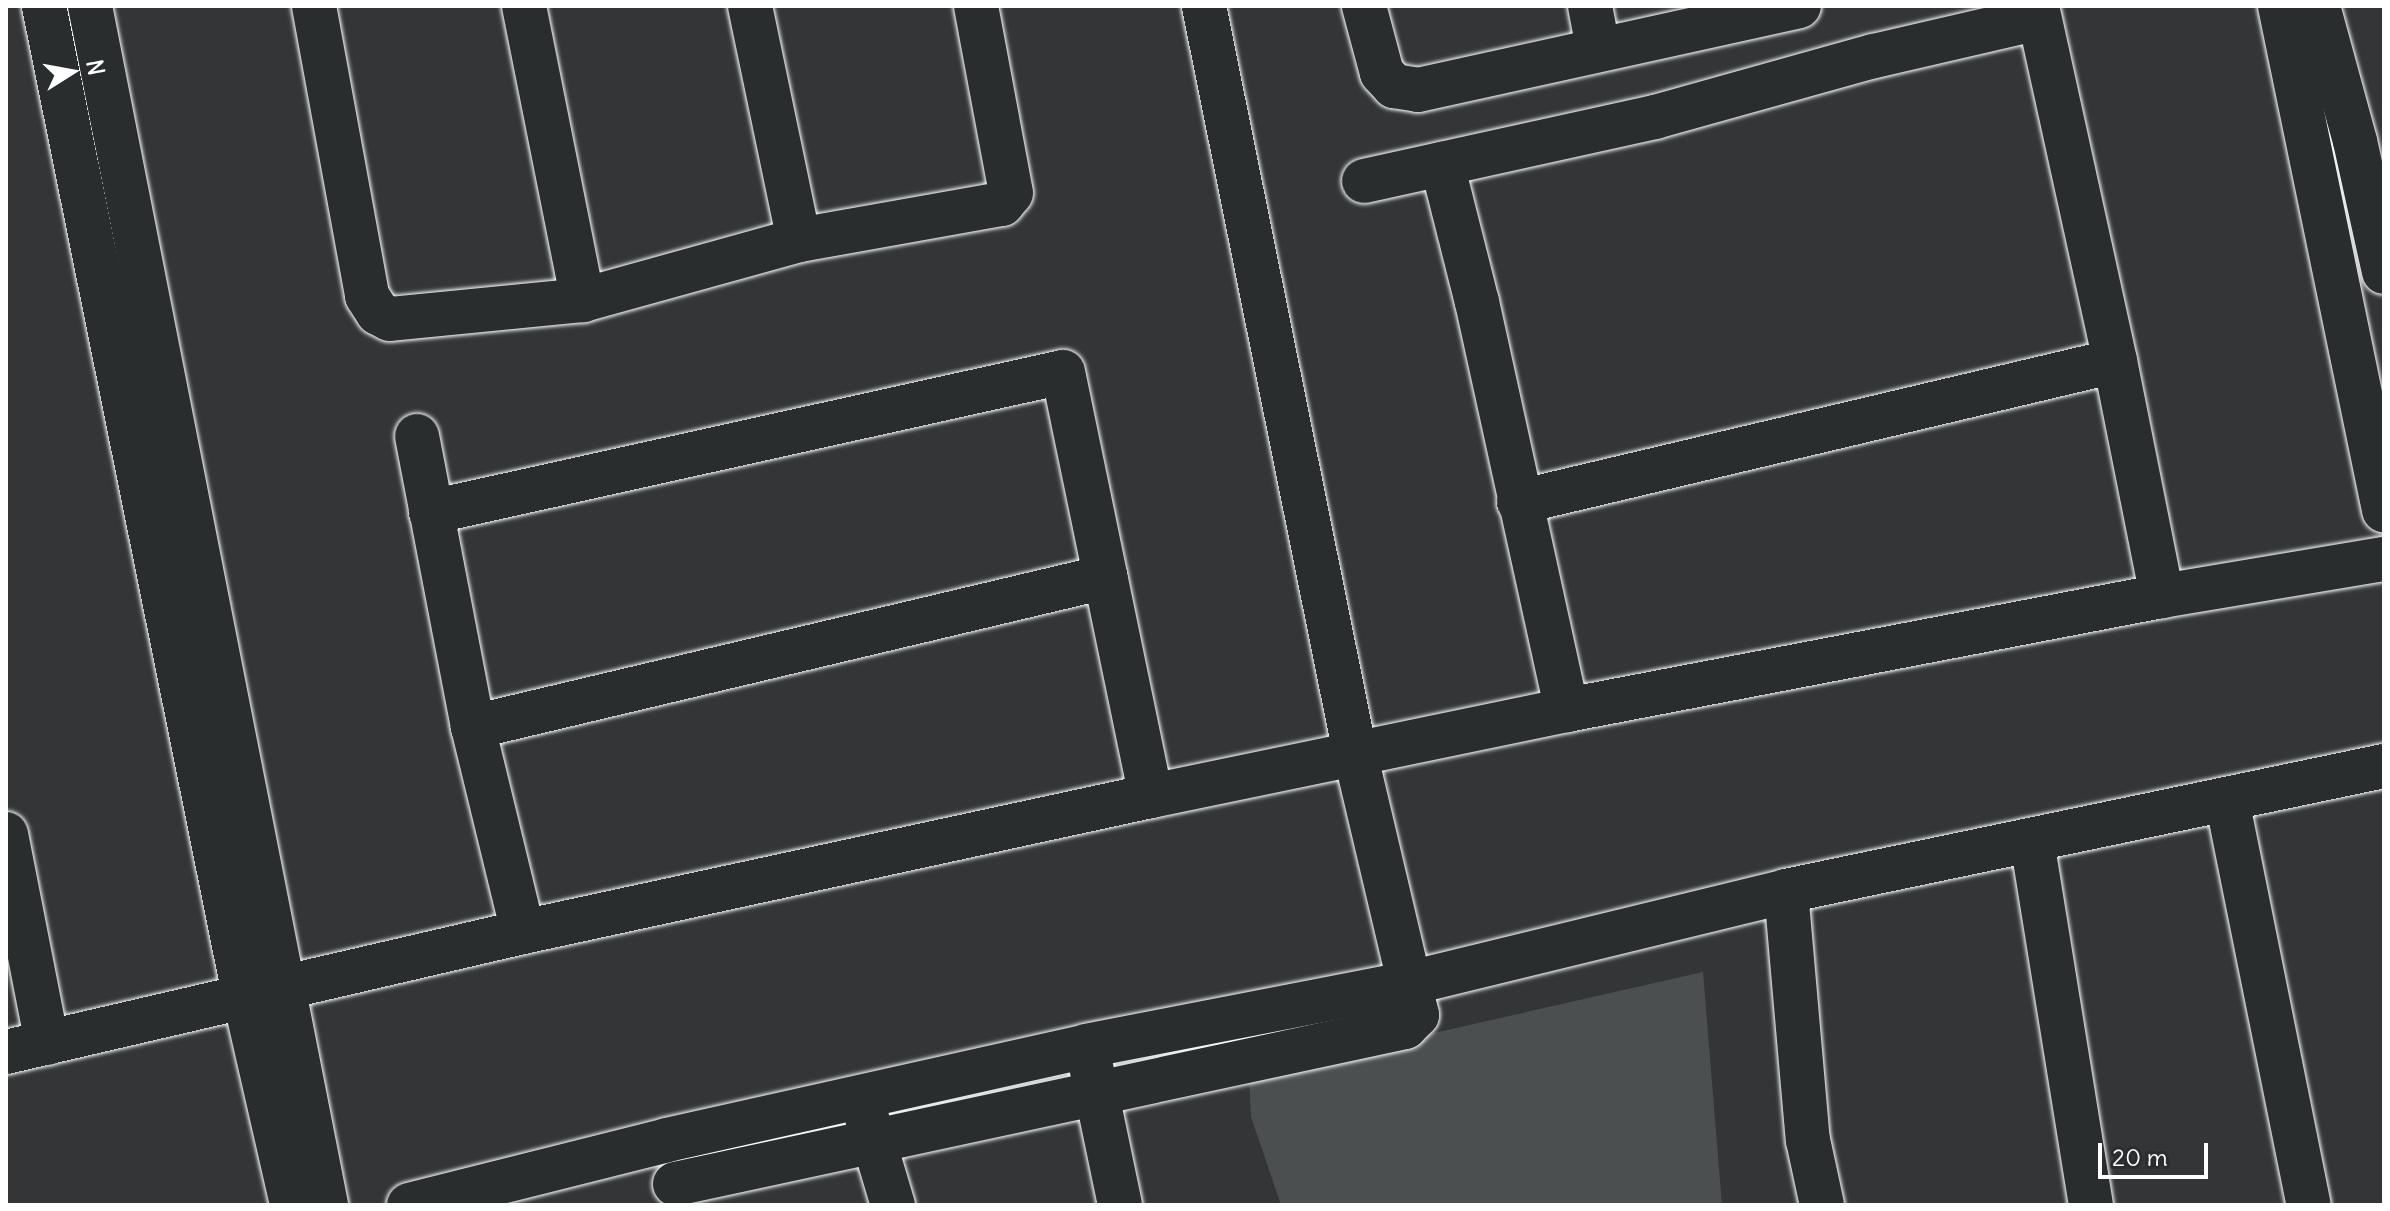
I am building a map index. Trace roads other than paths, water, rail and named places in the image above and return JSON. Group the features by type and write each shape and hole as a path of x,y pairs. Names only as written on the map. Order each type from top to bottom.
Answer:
{"street":[{"path":"44,6 265,994 322,1205"},
{"path":"90,6 265,994"},
{"path":"314,6 367,296 378,313 390,319 583,300 799,240 1002,204 1011,193 976,6"},
{"path":"524,6 583,300"},
{"path":"750,6 799,240"},
{"path":"667,1140 677,1194 876,1143 1405,1027 1417,1015 1355,753 1204,6"},
{"path":"1364,6 1382,73 1394,86 1418,90 1799,6"},
{"path":"1590,6 1598,48"},
{"path":"2280,6 2384,510"},
{"path":"2318,6 2355,141 2384,272"},
{"path":"1364,181 1655,117 2038,12 2115,361 2162,596"},
{"path":"1442,164 1477,302 1567,710"},
{"path":"1519,502 2115,361"},
{"path":"431,512 1063,372 1151,796"},
{"path":"417,436 473,727 523,932"},
{"path":"7,840 26,1047 523,932 1355,753 2162,596 2384,559"},
{"path":"473,727 1105,577"},
{"path":"409,1205 667,1140 1086,1046 1410,983 1786,891 2384,766"},
{"path":"2227,800 2309,1205"},
{"path":"2032,841 2091,1205"},
{"path":"1786,891 1808,1140 1822,1205"},
{"path":"1086,1046 1120,1205"},
{"path":"859,1097 876,1143 893,1205"}]}
